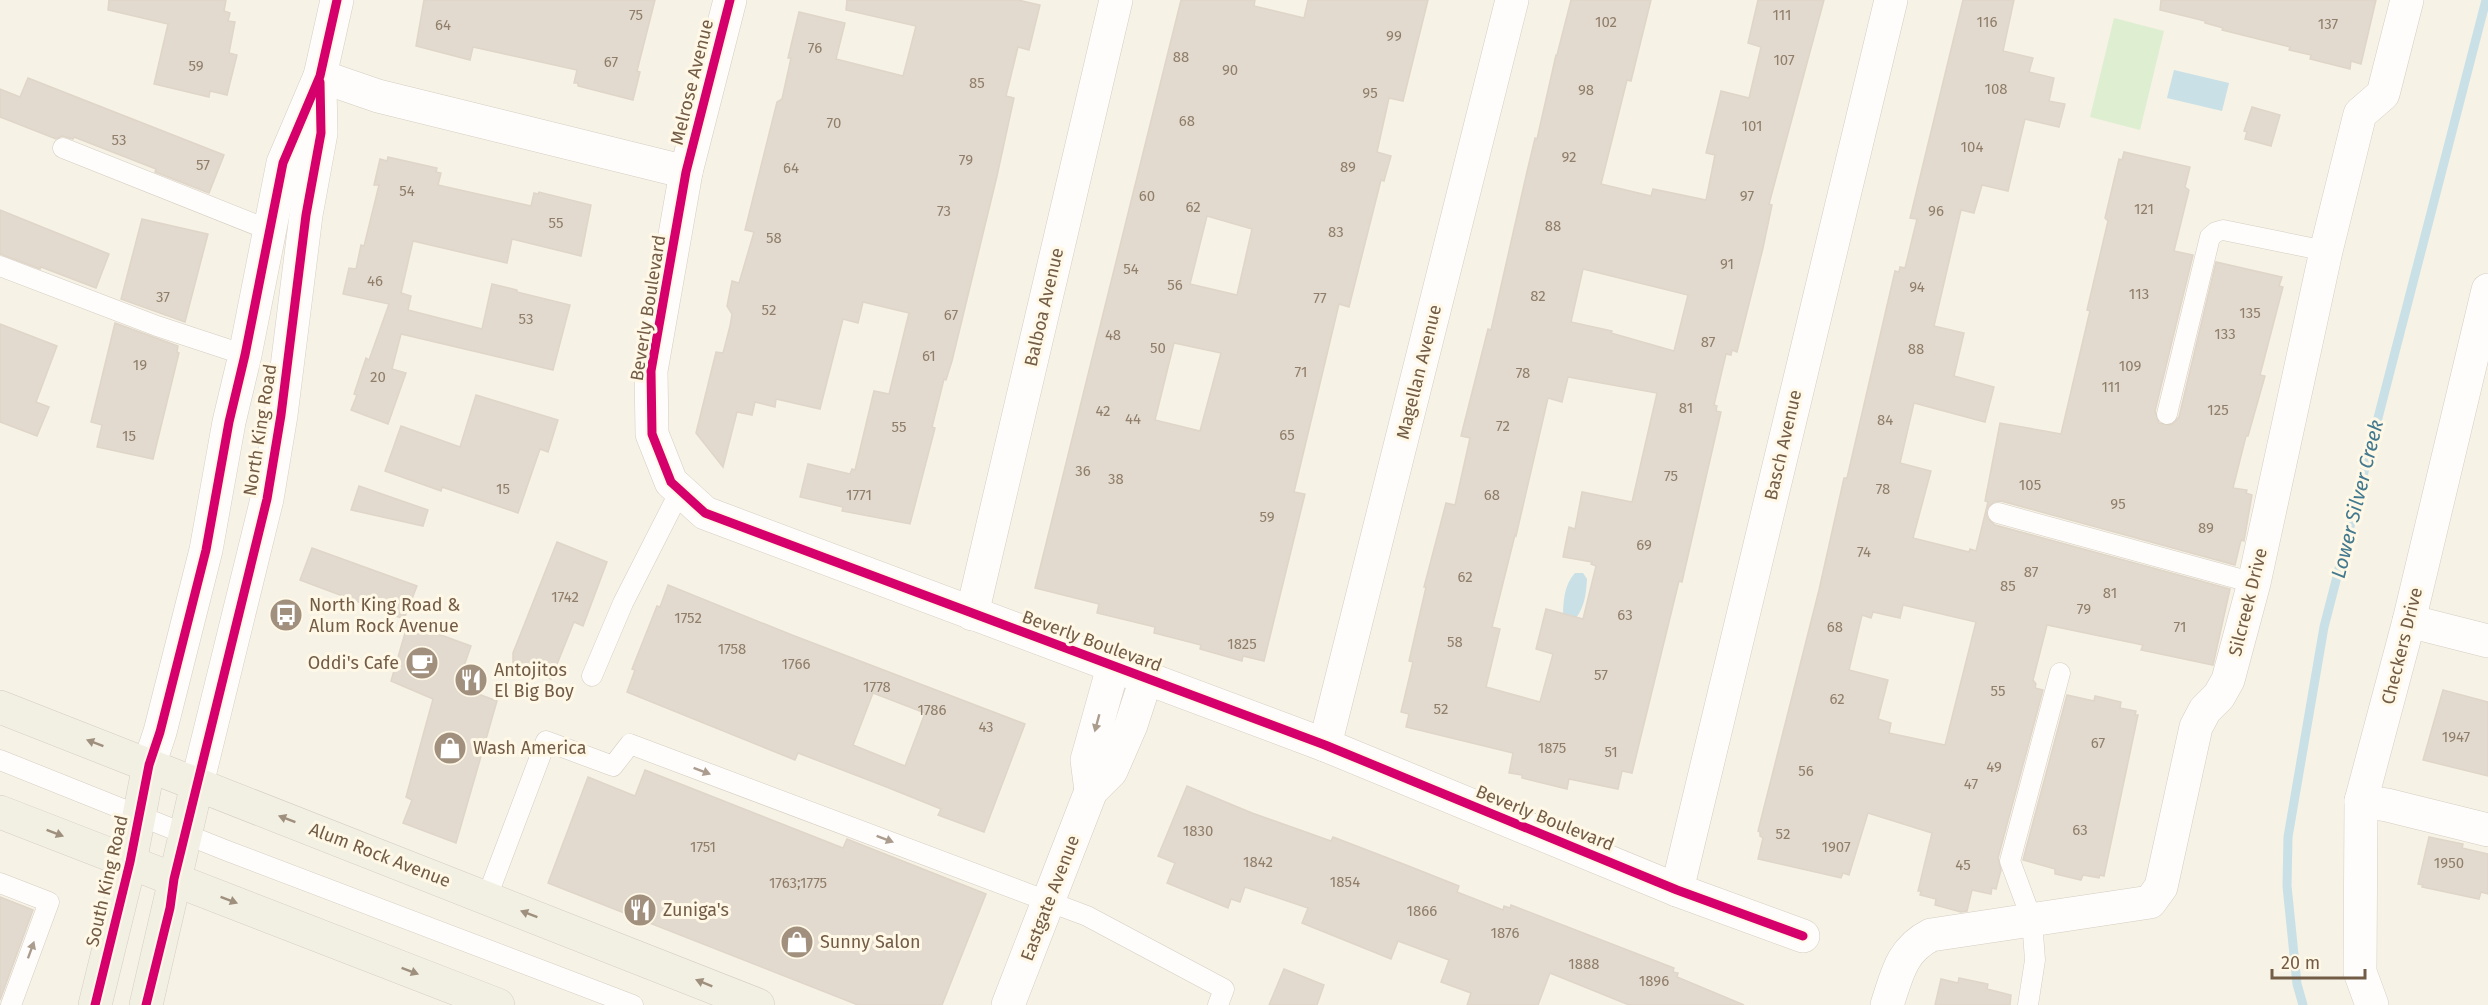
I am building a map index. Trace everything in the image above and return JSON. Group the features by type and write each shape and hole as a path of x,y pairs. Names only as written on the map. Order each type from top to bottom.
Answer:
{"main road":[{"name":"Alum Rock Avenue","path":"0,707 758,1005"},
{"name":"South King Road","path":"94,1005 130,862 149,765"},
{"path":"146,1005 197,784"},
{"path":"0,812 498,1005"}],"street":[{"name":"North King Road","path":"149,765 160,732 206,550 229,422 245,355 283,163 320,76 337,0"},
{"name":"Melrose Avenue","path":"686,172 730,0"},
{"name":"Balboa Avenue","path":"972,614 1116,0"},
{"name":"Magellan Avenue","path":"1325,745 1512,0"},
{"name":"Basch Avenue","path":"1677,890 1891,0"},
{"name":"Silcreek Drive","path":"1887,1005 1905,955 1917,942 1931,935 2150,902 2161,887 2196,727 2205,710 2219,696 2228,680 2254,583 2326,251 2360,114 2383,94 2407,0"},
{"name":"North King Road","path":"197,784 267,499 281,415 306,215 321,133 320,76"},
{"path":"320,76 378,96 686,172"},
{"name":"Beverly Boulevard","path":"686,172 651,370 652,434 671,482 705,513 1325,745 1677,890 1803,936"},
{"name":"Checkers Drive","path":"2372,1005 2360,972 2361,801 2409,621 2486,306"},
{"path":"2409,621 2488,641"},
{"name":"Eastgate Avenue","path":"1091,791 1087,760 1113,667"},
{"name":"Eastgate Avenue","path":"1008,1005 1091,791 1111,771 1131,725 1146,679"},
{"path":"2361,801 2488,830"}],"lane":[{"path":"63,148 269,230"},
{"path":"2167,414 2210,237 2223,230 2326,251"},
{"path":"0,266 157,326 245,355"},
{"path":"592,676 622,603 680,491"},
{"path":"1998,513 2254,583"},
{"path":"2028,1005 2036,960 2032,920 2010,861 2060,673"},
{"path":"487,897 546,741 613,766 630,744 1088,916 1224,989 1218,1005"},
{"path":"0,760 185,834 633,1005"},
{"path":"0,883 49,902 10,1005"}],"green space":[{"path":"2114,18 2164,31 2140,130 2090,117"}],"water":[{"path":"2174,70 2229,83 2222,111 2167,98"},
{"path":"1575,573 1583,573 1587,579 1584,602 1572,623 1563,618 1563,606 1566,588"}],"building":[{"path":"109,0 226,0 224,11 230,13 228,21 235,22 229,53 237,55 227,95 210,91 209,97 154,84 168,24 108,10"},
{"path":"424,0 655,0 637,71 640,72 633,100 578,86 578,83 574,83 577,70 473,47 470,60 416,46"},
{"path":"847,0 1018,0 1040,5 1029,50 1018,47 1006,96 1014,98 997,176 952,361 946,380 944,379 932,427 935,428 910,524 842,511 843,507 800,497 808,464 850,474 852,469 855,470 874,391 889,394 909,313 863,302 858,323 843,319 820,409 776,399 775,407 755,402 752,415 737,412 723,467 696,433 716,352 723,353 730,326 732,314 727,306 732,281 739,283 754,232 745,230 777,102 782,99 791,58 788,58 799,12 845,23 836,59 903,76 916,26 846,10"},
{"path":"1181,0 1255,0 1254,6 1304,18 1308,0 1428,0 1403,101 1389,98 1377,152 1391,156 1384,181 1381,180 1349,307 1339,304 1294,492 1305,494 1264,661 1243,656 1242,661 1200,649 1201,645 1154,633 1155,627 1097,613 1099,604 1035,588","holes":["1207,216 1252,229 1237,295 1190,284","1174,343 1221,353 1200,431 1155,420"]},
{"path":"1571,0 1651,0 1631,81 1627,80 1601,184 1651,196 1653,189 1706,200 1715,155 1706,153 1721,91 1749,98 1761,47 1748,43 1758,0 1824,0 1769,204 1772,205 1763,248 1737,352 1732,350 1731,355 1726,354 1714,405 1717,406 1716,411 1721,412 1682,582 1679,581 1632,773 1622,771 1618,789 1569,779 1567,789 1522,778 1522,775 1509,773 1513,753 1406,727 1409,714 1401,712 1413,662 1409,661 1426,587 1424,587 1446,503 1455,505 1470,438 1461,436 1488,329 1491,330 1535,138 1537,139","holes":["1583,269 1688,295 1674,351 1611,333 1612,331 1571,322","1568,377 1657,393 1632,502 1582,492 1575,529 1569,527 1563,557 1592,562 1591,564 1596,566 1583,619 1546,609 1536,649 1553,654 1540,702 1486,687 1500,629 1492,627 1548,398 1562,402"]},
{"path":"1963,0 2014,0 2003,51 2033,58 2029,72 2054,78 2049,101 2065,104 2059,127 2025,119 2008,191 1982,185 1974,213 1961,210 1934,326 1964,333 1954,376 1994,387 1985,422 1914,403 1900,463 1931,471 1913,538 1969,552 1970,549 1976,551 1988,502 1985,501 2000,423 2061,434 2090,311 2087,310 2108,221 2105,218 2119,159 2122,160 2124,152 2190,167 2185,187 2189,190 2174,251 2193,255 2155,411 2159,423 2171,425 2179,417 2216,262 2282,277 2279,286 2283,287 2260,375 2265,376 2233,488 2247,490 2246,493 2252,495 2244,541 2241,540 2235,565 2001,501 1994,502 1987,509 1987,517 1995,525 2230,589 2213,665 2141,650 2143,645 2047,625 2033,680 2036,684 2035,688 2043,690 1998,858 2001,870 1996,889 1992,888 1991,894 1972,890 1967,911 1961,912 1935,905 1936,899 1920,895 1921,891 1918,891 1932,833 1868,813 1849,875 1843,873 1841,878 1758,859 1763,838 1758,831 1819,590 1844,478 1847,478 1895,271 1899,272 1900,267 1905,268 1917,219 1910,218","holes":["1903,605 1976,622 1945,745 1889,733 1891,723 1878,719 1888,680 1849,670 1862,615 1871,618 1873,612 1900,618"]},
{"path":"2161,0 2376,0 2361,64 2351,61 2350,69 2310,59 2311,55 2289,50 2290,47 2222,30 2223,28 2205,23 2205,21 2160,10"},
{"path":"28,78 224,155 209,193 155,172 156,169 74,137 73,139 62,136 56,139 0,117 0,89 20,97"},
{"path":"2252,107 2280,115 2271,146 2245,139 2247,132 2244,131"},
{"path":"388,157 437,168 436,172 441,173 438,185 531,206 534,193 539,192 591,205 581,256 512,239 507,263 413,241 401,293 411,296 408,310 482,329 492,284 570,305 553,370 401,334 392,369 406,373 388,424 351,410 366,358 369,360 389,304 343,294 349,268 356,269 361,245 364,246 379,185 374,185 380,159 387,161"},
{"path":"0,210 109,254 96,288 0,254"},
{"path":"142,219 208,234 185,322 121,299"},
{"path":"115,323 178,346 177,352 179,353 153,459 97,447 102,425 91,422"},
{"path":"0,324 57,346 36,402 49,407 37,436 0,422"},
{"path":"476,395 558,420 548,452 540,449 518,513 442,487 441,491 385,471 401,426 460,447"},
{"path":"359,486 428,510 423,526 351,510"},
{"path":"557,542 607,562 583,626 574,622 551,679 513,663 513,653"},
{"path":"312,548 417,586 404,619 300,580"},
{"path":"668,585 1025,724 984,832 938,815 941,809 884,786 798,753 795,760 627,692 635,670 632,669 657,606 660,607","holes":["873,693 925,713 905,766 853,745"]},
{"path":"408,623 471,646 457,686 497,701 456,843 403,823 412,800 406,797 433,699 391,681"},
{"path":"2443,690 2488,702 2488,776 2423,760"},
{"path":"2067,695 2094,701 2095,696 2121,702 2120,708 2136,711 2135,715 2138,715 2104,876 2100,875 2099,878 2083,875 2081,880 2055,874 2055,869 2023,860"},
{"path":"645,770 843,848 847,839 986,894 942,1005 858,1005 548,883 588,777 635,796"},
{"path":"1187,786 1252,813 1331,841 1333,837 1406,865 1459,886 1457,892 1503,910 1504,906 1510,908 1511,905 1674,968 1673,972 1678,973 1677,977 1744,1005 1629,1005 1550,973 1538,1005 1467,1005 1471,993 1441,982 1449,960 1398,941 1391,959 1302,923 1308,908 1245,887 1240,902 1231,899 1228,908 1167,883 1175,863 1158,856"},
{"path":"2429,837 2463,844 2462,848 2488,854 2488,894 2481,892 2479,899 2422,887 2423,885 2418,884"},
{"path":"0,897 33,910 0,1000"},
{"path":"1284,969 1324,985 1317,1005 1269,1005"},
{"path":"1959,978 1988,984 1987,989 2011,995 2010,1005 1935,1005 1941,979 1958,983"}],"waterway":[{"name":"Lower Silver Creek","path":"2303,1005 2297,984 2287,886 2288,837 2324,627 2486,0"}],"cycle path":[{"path":"95,1005 130,862 149,765 160,732 206,550 229,422 245,355 283,163 320,76 337,0"},
{"path":"730,0 686,172 651,371 652,434 671,482 705,513 1325,745 1677,890 1803,936"},
{"path":"146,1005 170,908 174,879 267,499 281,415 306,215 321,133 320,82"}],"place":[{"name":"North King Road & Alum Rock Avenue","path":"286,615"},
{"name":"Oddi's Cafe","path":"422,663"},
{"name":"Antojitos El Big Boy","path":"471,680"},
{"name":"Wash America","path":"450,748"},
{"name":"Zuniga's","path":"640,910"},
{"name":"Sunny Salon","path":"797,942"}]}
